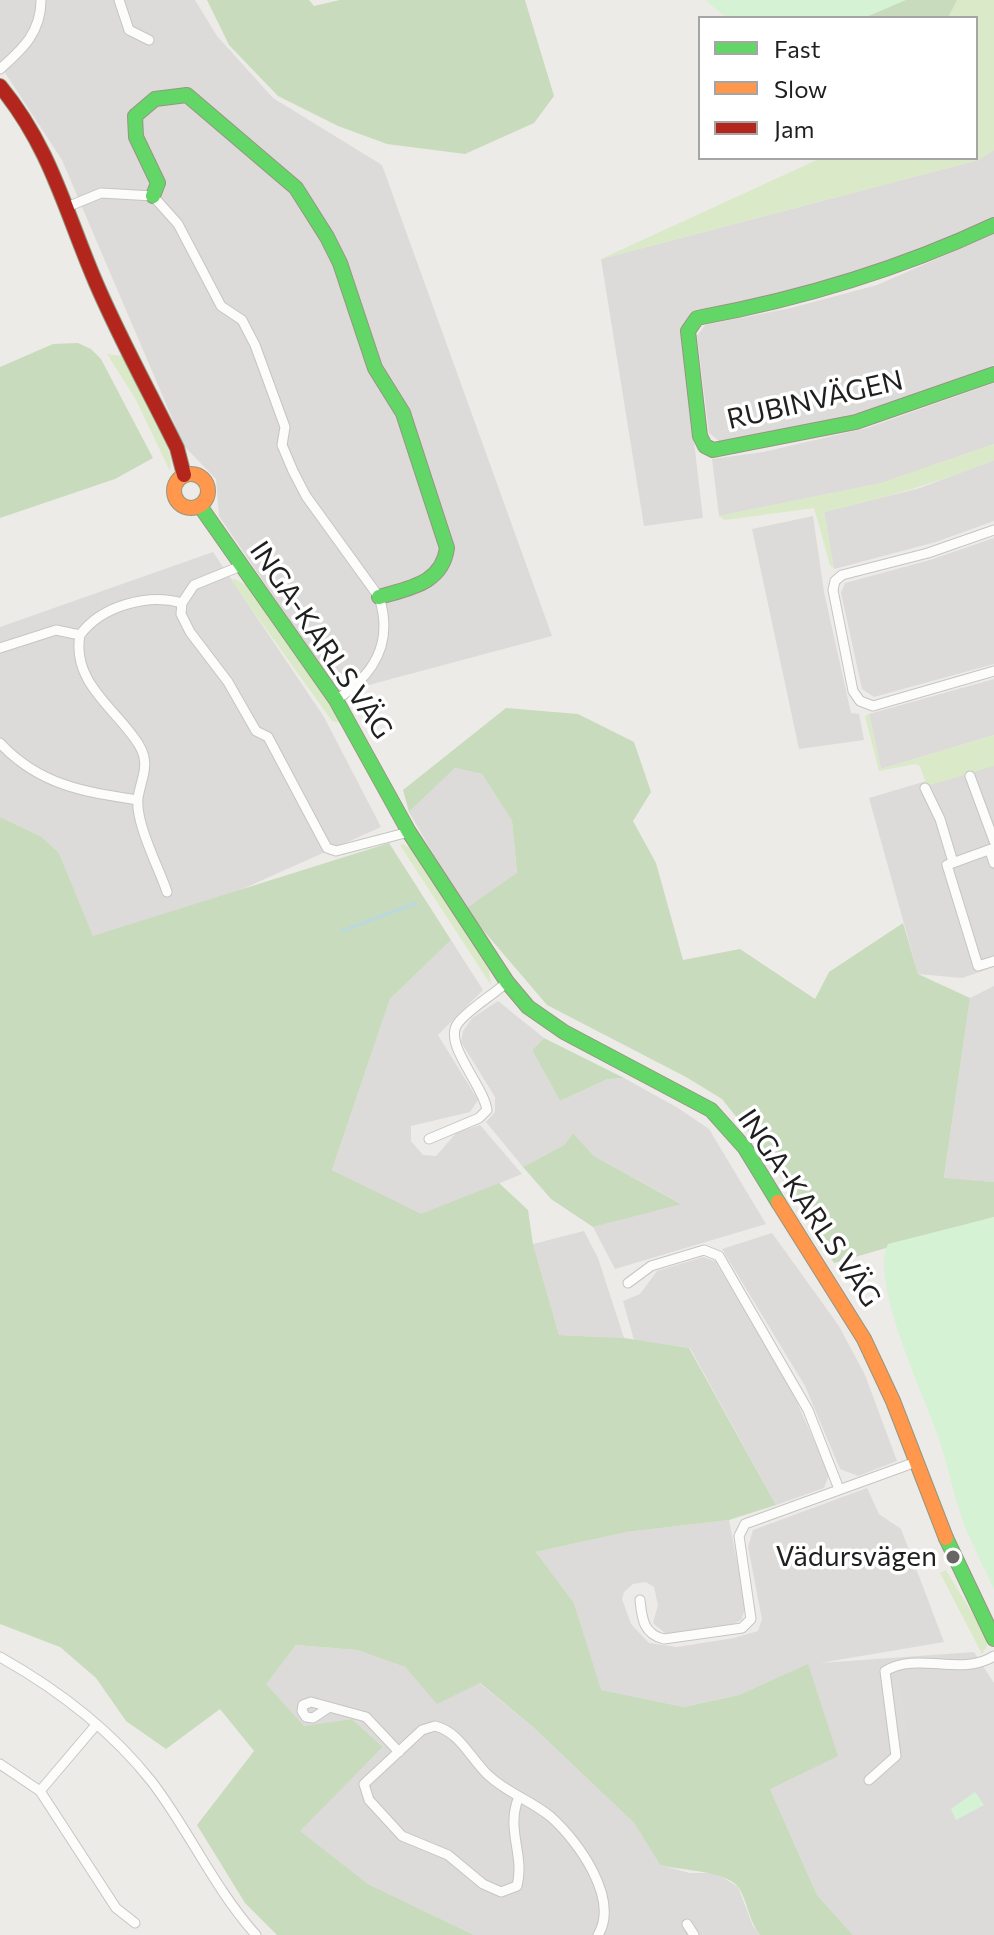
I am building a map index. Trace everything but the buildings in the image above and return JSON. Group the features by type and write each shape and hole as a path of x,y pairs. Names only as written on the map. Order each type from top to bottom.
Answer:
{"street":[{"path":"0,69 19,53 34,33 39,24 41,0"},
{"path":"119,0 129,30 149,40"},
{"path":"0,86 27,119 47,157 96,284 177,448 184,475"},
{"path":"153,196 158,183 133,135 133,121 140,107 182,93 192,96 278,169 296,188 327,237 340,263 375,368 403,413 447,548 447,565 440,575 379,597"},
{"path":"67,207 101,193 153,196 178,224 221,306 242,320 255,345 285,427 282,445 293,471 306,496 379,597 386,636 377,662 359,683 336,700"},
{"name":"RUBINVÄGEN","path":"994,225 866,280 805,298 697,318 688,331 700,436 705,446 713,450 800,436 871,418 994,374"},
{"path":"184,475 199,476 205,482 208,491 200,506 185,508 177,502 173,492 176,482 184,475"},
{"name":"INGA-KARLS VÄG","path":"200,506 336,700 409,832 507,982 528,1007 564,1032 689,1096 727,1126 775,1194 864,1339 959,1570 994,1639"},
{"path":"994,530 928,553 842,575 835,581 833,590 853,691 860,701 873,706 994,671"},
{"path":"241,566 194,585 182,603 183,622 228,682 256,731 268,737 327,848 336,851 409,832"},
{"path":"167,892 138,800 146,761 137,742 109,710 85,673 79,658 80,635 98,616 142,602 159,598 182,603"},
{"path":"0,648 56,630 80,635"},
{"path":"0,743 35,773 52,782 79,792 138,800"},
{"path":"970,776 993,847 994,863"},
{"path":"925,788 940,819 953,862"},
{"path":"993,847 947,865 978,966 994,961"},
{"path":"429,1139 479,1118 487,1110 485,1094 453,1042 453,1031 459,1021 507,982"},
{"path":"628,1283 651,1266 704,1250 719,1256 808,1410 839,1489"},
{"path":"640,1600 643,1621 655,1637 664,1639 742,1628 751,1619 751,1609 740,1549 741,1530 751,1521 916,1462"},
{"path":"869,1780 896,1756 885,1671 924,1663 967,1666 994,1656"},
{"path":"0,1657 33,1676 96,1725 151,1782 210,1876 256,1935"},
{"path":"328,1708 366,1717 399,1752"},
{"path":"40,1791 96,1725"},
{"path":"518,1799 511,1817 520,1875 513,1889 495,1891 448,1855 402,1836 369,1800 364,1784 422,1730 435,1726 445,1728 489,1776 518,1799 554,1820 596,1878 606,1900 606,1915 598,1935"},
{"path":"0,1764 40,1791 116,1908 135,1923"},
{"path":"687,1924 694,1935"}],"shaded area":[{"path":"0,0 195,0 217,36 273,98 382,165 552,636 339,693 219,516 216,479 184,446 62,160 0,65"},
{"path":"994,150 994,217 906,257 855,276 739,304 694,310 681,332 703,518 644,526 601,259 978,160"},
{"path":"994,234 994,365 908,399 815,425 720,442 709,433 697,336 705,325 791,308 877,285"},
{"path":"994,383 994,444 882,483 719,516 712,459 763,452 867,428"},
{"path":"994,460 994,521 936,542 834,569 824,512 920,488"},
{"path":"813,516 824,592 851,713 859,714 864,740 799,749 752,529"},
{"path":"994,538 994,664 874,697 862,689 841,593 845,583 930,560"},
{"path":"213,552 324,717 381,827 238,891 93,937 59,853 42,837 0,817 0,627"},
{"path":"994,679 994,735 881,769 869,714"},
{"path":"994,761 994,967 962,978 918,974 869,798"},
{"path":"455,768 482,774 512,821 517,874 465,909 409,812"},
{"path":"451,940 483,990 438,1035 478,1100 470,1112 411,1126 411,1141 423,1155 436,1156 457,1132 480,1125 522,1174 421,1215 332,1170 390,999"},
{"path":"994,986 994,1182 944,1179 970,998"},
{"path":"498,1001 544,1038 532,1050 560,1101 608,1079 624,1078 678,1108 709,1129 766,1224 615,1269 593,1227 680,1203 594,1156 573,1133 564,1145 523,1167 486,1122 495,1112 495,1097 461,1042 463,1031 472,1018"},
{"path":"584,1231 598,1258 624,1338 559,1335 533,1244"},
{"path":"772,1233 839,1326 865,1375 897,1461 858,1476 840,1469 805,1386 722,1249"},
{"path":"703,1257 715,1261 789,1384 829,1475 824,1488 776,1505 690,1348 634,1340 623,1301 640,1294 657,1271"},
{"path":"867,1488 879,1514 901,1529 944,1642 820,1663 974,1652 994,1683 994,1935 853,1935 817,1895 770,1789 808,1665 739,1695 684,1707 600,1690 574,1603 536,1552 627,1532 729,1520 746,1607 741,1620 730,1626 666,1634 653,1623 658,1605 654,1587 646,1582 633,1584 624,1592 622,1599 631,1624 649,1643 677,1647 734,1638 758,1631 762,1619 748,1547 753,1530"},
{"path":"296,1645 357,1650 405,1667 437,1703 479,1683 533,1727 634,1823 660,1865 690,1873 716,1873 738,1887 753,1926 760,1935 474,1935 368,1884 299,1831 383,1747 352,1719 304,1727 265,1684"},
{"path":"899,1678 908,1738 900,1739 890,1680"}],"green space":[{"path":"207,0 309,0 314,6 340,0 525,0 554,96 534,123 465,154 387,144 338,126 278,96 229,45"},
{"path":"705,0 906,0 869,16 725,16"},
{"path":"711,0 957,0 949,16 731,16"},
{"path":"957,0 994,0 994,150 978,160 978,16 949,16"},
{"path":"817,160 978,160 601,259"},
{"path":"78,343 91,349 101,359 153,458 115,479 0,518 0,367 53,344"},
{"path":"107,354 123,356 162,430 171,460 170,471 135,398"},
{"path":"994,444 994,460 910,489 824,512 834,569 830,565 814,508 725,520 719,516 881,483"},
{"path":"231,580 247,586 342,723 332,721"},
{"path":"506,708 578,714 634,742 651,792 633,821 656,863 683,960 740,949 815,999 829,972 903,923 918,974 970,998 944,1178 994,1182 994,1217 834,1263 770,1159 722,1099 547,1005 465,909 517,873 512,821 482,774 455,768 409,812 403,790"},
{"path":"869,714 881,769 994,735 994,766 927,786 920,766 915,764 879,771 865,716"},
{"path":"0,817 42,837 59,853 93,936 389,843 451,940 390,999 332,1170 421,1214 499,1183 528,1210 533,1244 559,1335 624,1338 689,1348 776,1505 729,1520 627,1532 536,1552 574,1603 601,1690 684,1707 739,1695 808,1664 838,1756 770,1789 817,1895 853,1935 760,1935 739,1888 733,1882 714,1874 660,1865 634,1823 533,1727 480,1683 437,1704 405,1667 357,1650 296,1645 266,1684 304,1726 352,1719 383,1747 300,1831 368,1884 474,1935 277,1935 245,1903 197,1825 254,1751 220,1709 166,1749 126,1721 96,1678 60,1647 0,1624"},
{"path":"400,845 413,850 489,970 491,985"},
{"path":"544,1038 624,1078 608,1079 560,1101 532,1050"},
{"path":"573,1133 594,1156 681,1204 593,1227 551,1199 523,1167 564,1145"},
{"path":"994,1217 994,1590 963,1522 937,1433 900,1337 891,1309 884,1261 888,1244"},
{"path":"946,1570 986,1636 987,1646 982,1654 940,1573"},
{"path":"975,1792 984,1805 956,1820 951,1809"}],"waterway":[{"path":"342,931 416,903"}],"traffic: fast":[{"path":"153,196 158,183 136,137 135,116 155,99 187,95 296,188 327,237 340,263 375,368 403,413 447,548 444,560 431,577 412,587 379,597"},
{"path":"994,225 922,256 848,281 774,302 697,318 688,331 700,436 705,446 713,450 856,422 994,374"},
{"path":"200,506 336,700 409,832 507,982 528,1007 564,1032 711,1110 745,1148 778,1202"},
{"path":"946,1538 994,1639"}],"traffic: slow":[{"path":"191,474 203,479 208,491 203,503 191,508 179,503 174,491 179,479 191,474"},
{"path":"778,1202 864,1339 893,1401 946,1538"}],"traffic: jam":[{"path":"0,86 45,157 105,304 177,448 184,475"}],"place":[{"name":"Vädursvägen","path":"953,1557"}]}
